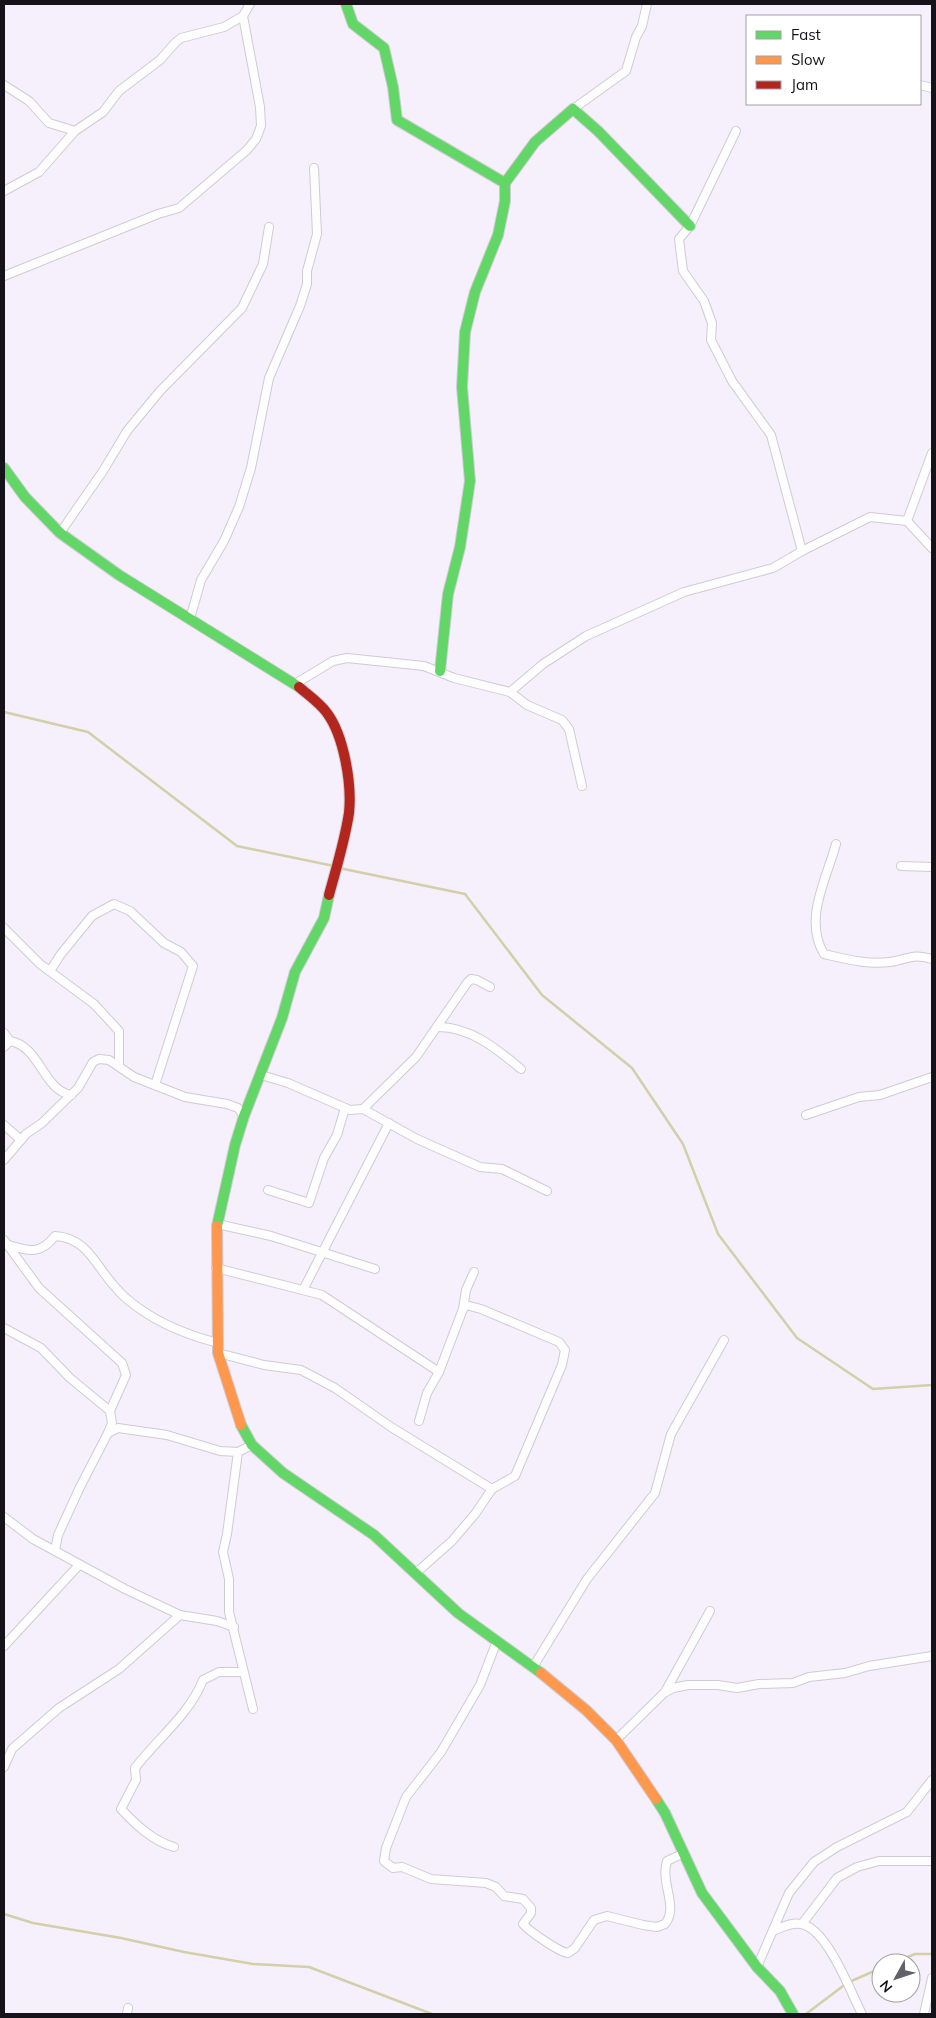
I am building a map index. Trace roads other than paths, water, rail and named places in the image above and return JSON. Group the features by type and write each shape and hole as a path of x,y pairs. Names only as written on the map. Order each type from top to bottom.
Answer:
{"street":[{"path":"4,191 39,172 75,131 103,112 119,91 160,60 182,38 224,27 243,16 250,4"},
{"path":"346,4 353,24 384,48 393,88 397,120 505,183"},
{"path":"440,671 448,594 460,547 470,481 462,387 465,332 475,292 498,235 505,201 505,183 519,159 545,132 572,109 626,71 636,37 642,26 647,4"},
{"path":"4,276 158,214 179,208 247,150 256,139 261,126 260,108 243,16"},
{"path":"4,86 29,101 49,123 75,131"},
{"path":"572,109 598,131 690,226"},
{"path":"736,131 690,226 679,238 683,271 704,301 712,323 711,340 732,382 771,435 802,551"},
{"path":"190,619 201,580 224,541 239,507 255,452 269,378 300,306 307,284 307,271 317,234 314,168"},
{"path":"60,532 103,471 127,431 160,391 242,308 264,264 269,227"},
{"path":"907,521 932,453"},
{"path":"4,468 25,497 60,532 119,575 295,684 326,711 336,727 347,775 349,812 324,918 296,972 282,1018 244,1116 235,1145 217,1224 218,1348 237,1419 252,1445 283,1473 374,1535 458,1613 533,1666 586,1710 616,1740 661,1806 702,1893 757,1967 780,1991 793,2014"},
{"path":"510,692 543,664 586,636 684,592 773,568 802,551 870,518 907,521 932,548"},
{"path":"295,684 333,661 347,658 424,666 454,678 510,692 527,705 562,720 569,730 582,786"},
{"path":"836,844 817,904 818,943 824,954 855,962 890,962 916,955 932,959"},
{"path":"900,866 932,868"},
{"path":"50,971 61,954 92,916 114,904 130,911 164,943 181,952 193,966 155,1085"},
{"path":"4,928 50,971 94,1004 120,1031 119,1065"},
{"path":"363,1109 416,1058 471,979 490,987"},
{"path":"438,1028 460,1030 495,1048 520,1069"},
{"path":"4,1033 7,1044 16,1042 31,1054 59,1091 71,1095"},
{"path":"4,1160 21,1140 71,1095 93,1062 99,1059 109,1060 134,1077 185,1097 227,1104 238,1108 244,1116"},
{"path":"261,1075 288,1083 350,1110 363,1109 480,1167 502,1169 547,1190"},
{"path":"806,1115 932,1077"},
{"path":"268,1190 309,1203 324,1158 337,1135 345,1108"},
{"path":"303,1290 389,1123"},
{"path":"4,1125 21,1140"},
{"path":"217,1224 271,1236 375,1269"},
{"path":"6,1242 29,1251 47,1246 55,1236 67,1237 77,1241 117,1290 141,1310 187,1335 218,1348 264,1365 301,1370 335,1388 391,1427 492,1489"},
{"path":"6,1242 39,1288 122,1363 126,1375 110,1411 112,1424 58,1535 55,1550"},
{"path":"216,1268 322,1295 439,1372"},
{"path":"420,1421 428,1393 439,1372 462,1308 466,1290 474,1272"},
{"path":"416,1573 452,1541 476,1514 492,1489 515,1476 559,1372 565,1350 559,1342 480,1309 466,1305 462,1308"},
{"path":"4,1328 41,1348 70,1378 110,1411"},
{"path":"533,1666 587,1578 655,1493 671,1434 724,1340"},
{"path":"108,1433 118,1428 167,1435 220,1451 238,1452 252,1445"},
{"path":"238,1452 223,1552 228,1579 229,1612 253,1708"},
{"path":"4,1517 33,1539 79,1565 180,1615 217,1621 234,1627"},
{"path":"4,1646 79,1565"},
{"path":"664,1693 710,1611"},
{"path":"4,1766 12,1749 59,1708 119,1669 180,1615"},
{"path":"497,1641 480,1685 441,1752 406,1797 386,1848 384,1860 388,1865 394,1868 402,1867 431,1879 486,1883 502,1892 504,1896 522,1900 532,1913 523,1924 528,1931 549,1942 554,1948 568,1953 575,1948 594,1920 599,1918 607,1916 657,1927 665,1924 672,1911 664,1871 667,1861 684,1854"},
{"path":"616,1740 664,1693 673,1688 688,1685 718,1685 737,1688 759,1684 793,1683 809,1678 845,1673 869,1666 932,1656"},
{"path":"174,1847 162,1844 136,1825 121,1809 136,1780 135,1768 182,1716 198,1692 203,1680 219,1672 243,1672"},
{"path":"757,1967 775,1930 789,1893 814,1862 837,1846 907,1812 932,1780"},
{"path":"802,1924 836,1878 857,1868 880,1861 932,1861"},
{"path":"775,1930 794,1923 813,1929 824,1941 862,2014"},
{"path":"924,2014 932,1978"}],"waterway":[{"path":"4,712 88,732 237,846 334,866"},
{"path":"339,868 465,894 542,995 632,1068 683,1144 718,1234 797,1338 873,1389 932,1385"},
{"path":"4,1914 33,1923 253,1964 309,1967 432,2014"},
{"path":"921,1954 932,1954"},
{"path":"806,2014 847,1983 871,1972"}]}
